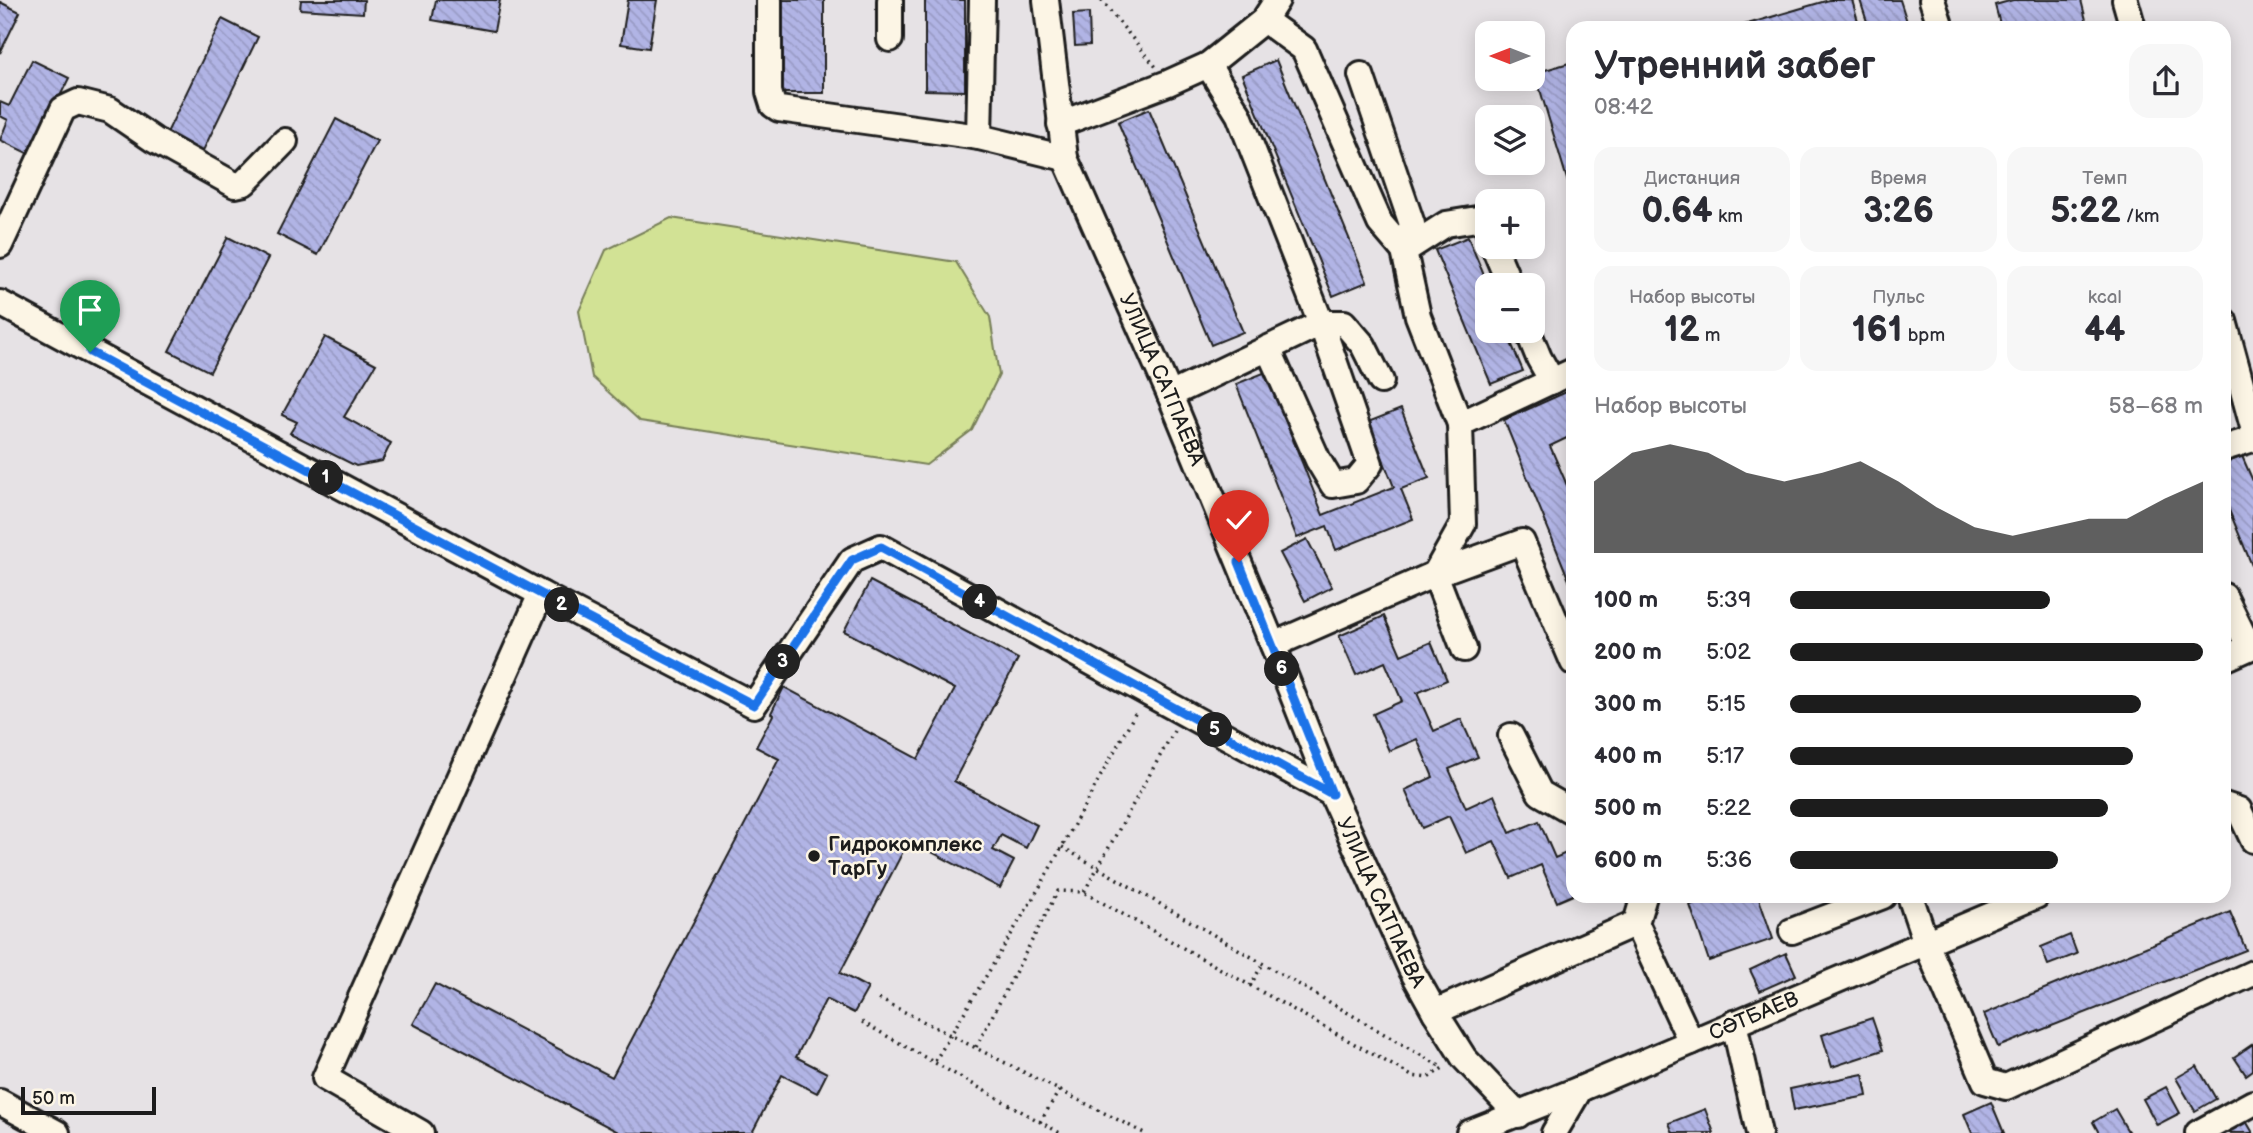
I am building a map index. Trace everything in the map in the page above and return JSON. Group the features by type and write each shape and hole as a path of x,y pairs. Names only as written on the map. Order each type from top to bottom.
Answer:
{"street":[{"path":"769,0 769,92 773,104 779,109 979,137 1065,158"},
{"path":"890,0 890,39"},
{"path":"979,137 982,0"},
{"name":"УЛИЦА САТПАЕВА","path":"1046,0 1065,158 1170,395 1332,794 1411,969 1435,1012 1453,1063 1518,1115"},
{"path":"1932,0 1939,21"},
{"path":"2125,0 2131,21"},
{"path":"1060,124 1208,65 1271,10 1304,49 1380,223 1404,251 1418,316 1460,424 1463,524 1435,574"},
{"path":"1208,65 1240,115 1321,323 1370,464 1356,481 1333,485 1318,460 1268,348"},
{"path":"1361,75 1412,224 1404,251"},
{"path":"0,246 63,109 78,102 110,110 154,140 235,185 244,183 285,141"},
{"path":"1404,251 1446,224 1475,219"},
{"path":"0,303 541,594 754,705 852,560 881,547 1332,794"},
{"path":"1170,395 1321,323 1344,323 1363,345 1381,381"},
{"path":"1460,424 1563,376 1539,358 1533,343"},
{"path":"2231,357 2253,427"},
{"path":"2231,446 2253,439"},
{"path":"1273,645 1435,574 1521,542 1566,646"},
{"path":"1435,574 1464,649"},
{"path":"421,1133 325,1078 541,594"},
{"path":"2231,609 2251,646 2231,656"},
{"path":"1511,736 1540,793 1566,809"},
{"path":"2235,809 2253,840"},
{"path":"1643,903 1636,923 1690,1042"},
{"path":"1792,932 1866,903"},
{"path":"1912,903 1926,943 1985,1082 2006,1087 2253,973"},
{"name":"СӘТБАЕВ","path":"1469,1133 1518,1115 2020,903"},
{"path":"1435,1012 1636,923"},
{"path":"1734,1023 1759,1133"},
{"path":"1554,1133 1580,1089"},
{"path":"0,1102 57,1133"},
{"path":"2199,1133 2253,1103"}],"path":[{"path":"1101,0 1168,83"},
{"path":"935,1061 1062,847 1141,702"},
{"path":"1084,892 1178,723"},
{"path":"1062,847 1264,962 1453,1063"},
{"path":"976,1047 1058,891 1084,892 1412,1076 1427,1078 1453,1063"},
{"path":"1250,986 1264,962"},
{"path":"879,999 1144,1133"},
{"path":"862,1022 1060,1133"},
{"path":"1040,1122 1060,1090"}],"green space":[{"path":"671,218 956,262 990,317 999,375 972,430 926,465 640,421 592,377 579,311 606,250"}],"building":[{"path":"301,0 364,0 363,13 300,9"},
{"path":"436,0 500,0 494,31 432,20"},
{"path":"628,0 657,0 649,48 621,44"},
{"path":"783,0 824,0 824,93 783,93"},
{"path":"925,0 965,0 965,91 925,90"},
{"path":"1829,0 1852,0 1858,21 1758,21"},
{"path":"1860,0 1900,0 1907,21 1867,21"},
{"path":"2013,0 2081,0 2086,21 1999,21 1995,5"},
{"path":"0,2 20,12 0,53"},
{"path":"1089,13 1090,45 1075,46 1073,14"},
{"path":"222,19 258,37 199,159 163,141"},
{"path":"32,60 69,78 31,155 0,140 8,120 0,116 0,102 9,106"},
{"path":"1276,60 1367,282 1333,296 1242,75"},
{"path":"1566,64 1566,176 1545,105 1540,91 1545,91 1545,70"},
{"path":"1149,109 1243,332 1211,345 1118,122"},
{"path":"336,119 377,141 318,255 277,234"},
{"path":"228,237 268,258 210,372 169,351"},
{"path":"1468,237 1483,273 1475,273 1475,343 1511,343 1523,371 1491,384 1435,250"},
{"path":"325,337 376,364 344,417 391,443 382,461 356,466 290,433 297,422 282,415"},
{"path":"1266,372 1323,515 1394,487 1368,422 1401,409 1429,478 1401,489 1413,519 1336,550 1327,526 1297,538 1236,384"},
{"path":"1566,392 1566,438 1550,446 1566,483 1566,573 1504,420"},
{"path":"2242,456 2253,481 2253,568 2231,515 2231,461"},
{"path":"1307,539 1332,587 1305,601 1280,553"},
{"name":"Гидрокомплекс ТарГу","path":"870,581 1018,659 954,781 1037,825 1026,848 1001,835 993,850 1014,861 1000,888 909,840 840,973 868,988 854,1013 826,999 796,1057 827,1073 817,1093 782,1075 752,1133 620,1133 413,1024 435,984 612,1077 779,759 756,747 784,687 918,759 955,689 844,631"},
{"path":"1384,616 1401,655 1431,642 1447,680 1417,693 1434,731 1461,719 1478,757 1449,769 1466,808 1494,795 1510,833 1539,821 1555,858 1566,853 1566,898 1557,902 1541,865 1511,878 1494,841 1466,853 1449,816 1422,828 1405,790 1433,777 1417,739 1389,751 1373,714 1402,701 1385,662 1356,675 1339,636"},
{"path":"1760,903 1773,939 1709,961 1690,905"},
{"path":"2230,912 2246,950 1998,1047 1984,1014"},
{"path":"2070,935 2077,954 2048,965 2041,947"},
{"path":"1786,953 1796,975 1760,991 1750,970"},
{"path":"1872,1018 1883,1050 1832,1067 1822,1035"},
{"path":"2253,1044 2253,1070 2246,1075 2234,1057"},
{"path":"2197,1066 2216,1099 2195,1111 2176,1078"},
{"path":"1863,1074 1867,1096 1794,1110 1790,1089"},
{"path":"2166,1087 2180,1113 2157,1125 2143,1099"},
{"path":"1991,1102 2004,1133 1972,1133 1964,1114"},
{"path":"1705,1109 1714,1133 1673,1133 1669,1123"},
{"path":"2115,1109 2129,1133 2099,1133 2093,1122"},
{"path":"2246,1121 2253,1133 2226,1133"}],"place":[{"name":"Гидрокомплекс ТарГу","path":"814,856"}],"route":[{"path":"90,352 754,705 852,560 881,547 1332,794 1239,562"}]}
